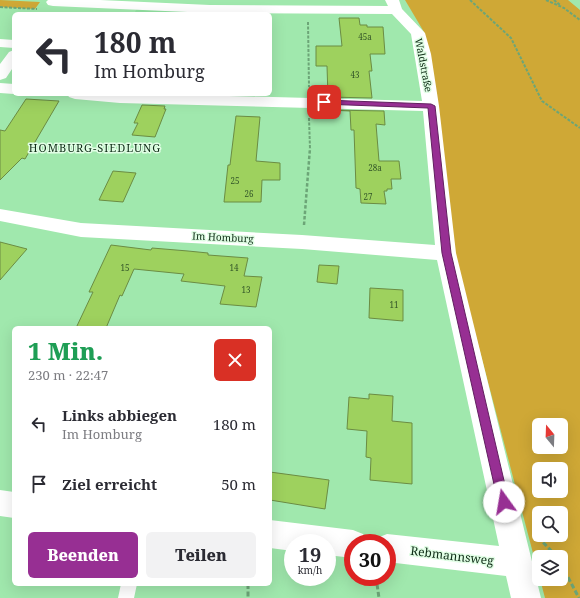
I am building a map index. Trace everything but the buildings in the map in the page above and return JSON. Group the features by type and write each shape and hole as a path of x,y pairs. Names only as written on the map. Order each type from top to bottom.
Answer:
{"street":[{"path":"49,6 308,10 394,5"},
{"name":"Waldstraße","path":"394,5 418,33 431,106 446,253 476,377 526,598"},
{"path":"0,43 12,44"},
{"path":"0,75 12,58"},
{"path":"0,88 12,89"},
{"path":"97,96 120,98 431,106"},
{"name":"Im Homburg","path":"0,215 81,230 302,242 446,253"},
{"path":"0,504 12,505"},
{"path":"272,534 344,543"},
{"name":"Rebmannsweg","path":"396,549 517,563"}],"lane":[{"path":"126,598 129,586"}],"path":[{"path":"470,0 511,38 542,101 580,128"},
{"path":"546,0 564,8"},
{"path":"554,0 580,20"},
{"path":"0,7 49,6"},
{"path":"302,242 310,158 308,10"},
{"path":"568,577 579,598"},
{"path":"248,586 248,598"},
{"path":"377,586 379,598"}],"shaded area":[{"path":"0,0 40,2 35,9 0,7"},
{"path":"405,0 568,0 580,10 580,598 545,598 542,586 568,586 568,550 532,550 452,245 424,32"},
{"path":"137,8 208,11 208,12 135,12"}],"district":[{"name":"HOMBURG-SIEDLUNG","path":"95,148"}],"route":[{"path":"324,102 431,106 446,253 504,502"}]}
